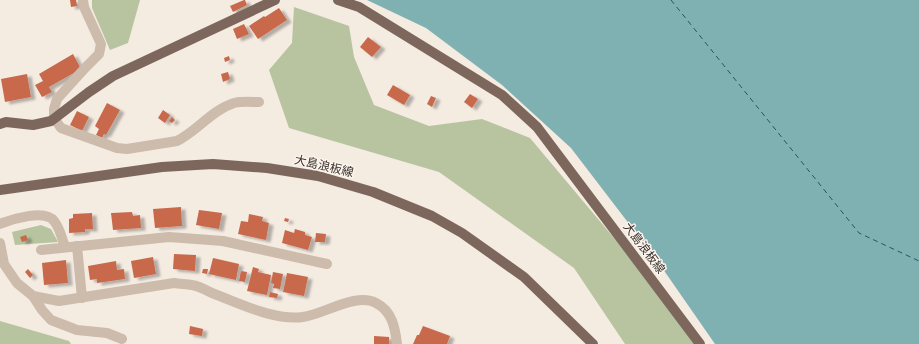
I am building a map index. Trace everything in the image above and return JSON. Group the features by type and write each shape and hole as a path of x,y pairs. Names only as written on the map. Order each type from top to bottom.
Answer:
{"main road":[{"path":"0,124 6,122 33,125 42,124 54,118 113,76 275,0"},
{"name":"大島浪板線","path":"338,0 359,7 502,95 537,127 700,344"},
{"name":"大島浪板線","path":"0,190 162,167 213,164 267,168 318,176 373,192 432,216 462,233 524,277 593,344"}],"street":[{"path":"83,0 84,7 101,44 100,54 57,99 54,109 54,118 61,128 117,148 127,149 176,141 184,137 220,110 234,103 246,101 259,102"},
{"path":"0,224 13,219 45,215 54,220 61,234 65,247"},
{"path":"41,250 169,237 223,241 327,264"},
{"path":"0,243 4,264 17,283 33,296 51,320 77,330 107,333 122,339"},
{"path":"76,246 82,298"},
{"path":"33,296 59,301 174,283 193,285 258,310 280,316 302,317 359,299 375,302 387,311 394,326 397,344"}],"green space":[{"path":"92,0 140,0 128,43 110,50 92,8"},
{"path":"294,7 349,26 354,57 374,105 429,126 482,119 530,138 703,344 625,344 574,268 439,172 289,128 269,70 292,43"},
{"path":"41,225 51,229 58,242 15,245 12,232"},
{"path":"0,321 69,341 71,344 0,344"}],"water":[{"path":"367,0 919,0 919,344 715,344 656,259 571,148 502,85 426,28"}],"building":[{"path":"70,0 76,0 77,6 71,7"},
{"path":"244,0 247,5 233,12 230,6"},
{"path":"279,8 287,20 258,39 249,26"},
{"path":"244,24 249,34 237,39 233,29"},
{"path":"368,37 381,47 372,57 360,47"},
{"path":"73,54 81,69 49,87 52,92 42,97 35,85 43,81 39,74"},
{"path":"229,56 230,60 225,62 224,58"},
{"path":"228,72 230,79 223,82 221,74"},
{"path":"27,74 31,97 5,102 1,79"},
{"path":"393,85 410,95 404,105 387,95"},
{"path":"470,94 478,99 472,108 464,102"},
{"path":"431,96 436,98 432,107 427,104"},
{"path":"107,103 120,110 106,135 104,134 102,138 96,135 99,129 95,126"},
{"path":"163,110 170,115 165,123 158,118"},
{"path":"77,111 89,117 82,131 70,125"},
{"path":"172,117 175,120 172,123 169,121"},
{"path":"181,207 182,226 155,228 153,209"},
{"path":"199,210 222,213 219,229 196,225"},
{"path":"132,212 133,216 140,215 141,228 113,230 111,213"},
{"path":"92,213 93,229 85,229 85,232 69,233 69,219 73,218 73,214"},
{"path":"249,214 263,217 262,221 269,223 266,240 238,234 241,221 248,222"},
{"path":"285,218 289,219 288,222 284,221"},
{"path":"295,229 305,232 305,235 312,237 308,250 282,243 285,230 294,233"},
{"path":"316,233 326,234 325,242 315,242"},
{"path":"26,235 28,240 22,242 20,237"},
{"path":"174,254 196,255 195,271 173,269"},
{"path":"153,257 156,274 134,278 131,261"},
{"path":"213,258 239,264 236,280 209,274"},
{"path":"66,260 68,283 44,285 42,263"},
{"path":"116,261 117,270 124,269 125,279 97,283 97,279 90,280 88,266"},
{"path":"253,267 259,269 258,272 271,275 267,295 247,291"},
{"path":"28,269 33,275 30,278 25,272"},
{"path":"203,269 208,269 207,274 202,273"},
{"path":"241,271 247,272 245,282 239,281"},
{"path":"273,272 283,274 280,289 273,288 274,284 271,283"},
{"path":"287,273 308,277 304,296 283,292"},
{"path":"270,292 278,294 277,298 269,297"},
{"path":"190,326 203,329 202,336 189,334"},
{"path":"423,326 450,336 447,344 413,344"},
{"path":"374,336 389,337 389,344 374,344"}],"ferry route":[{"path":"671,0 859,233 919,261"}]}
